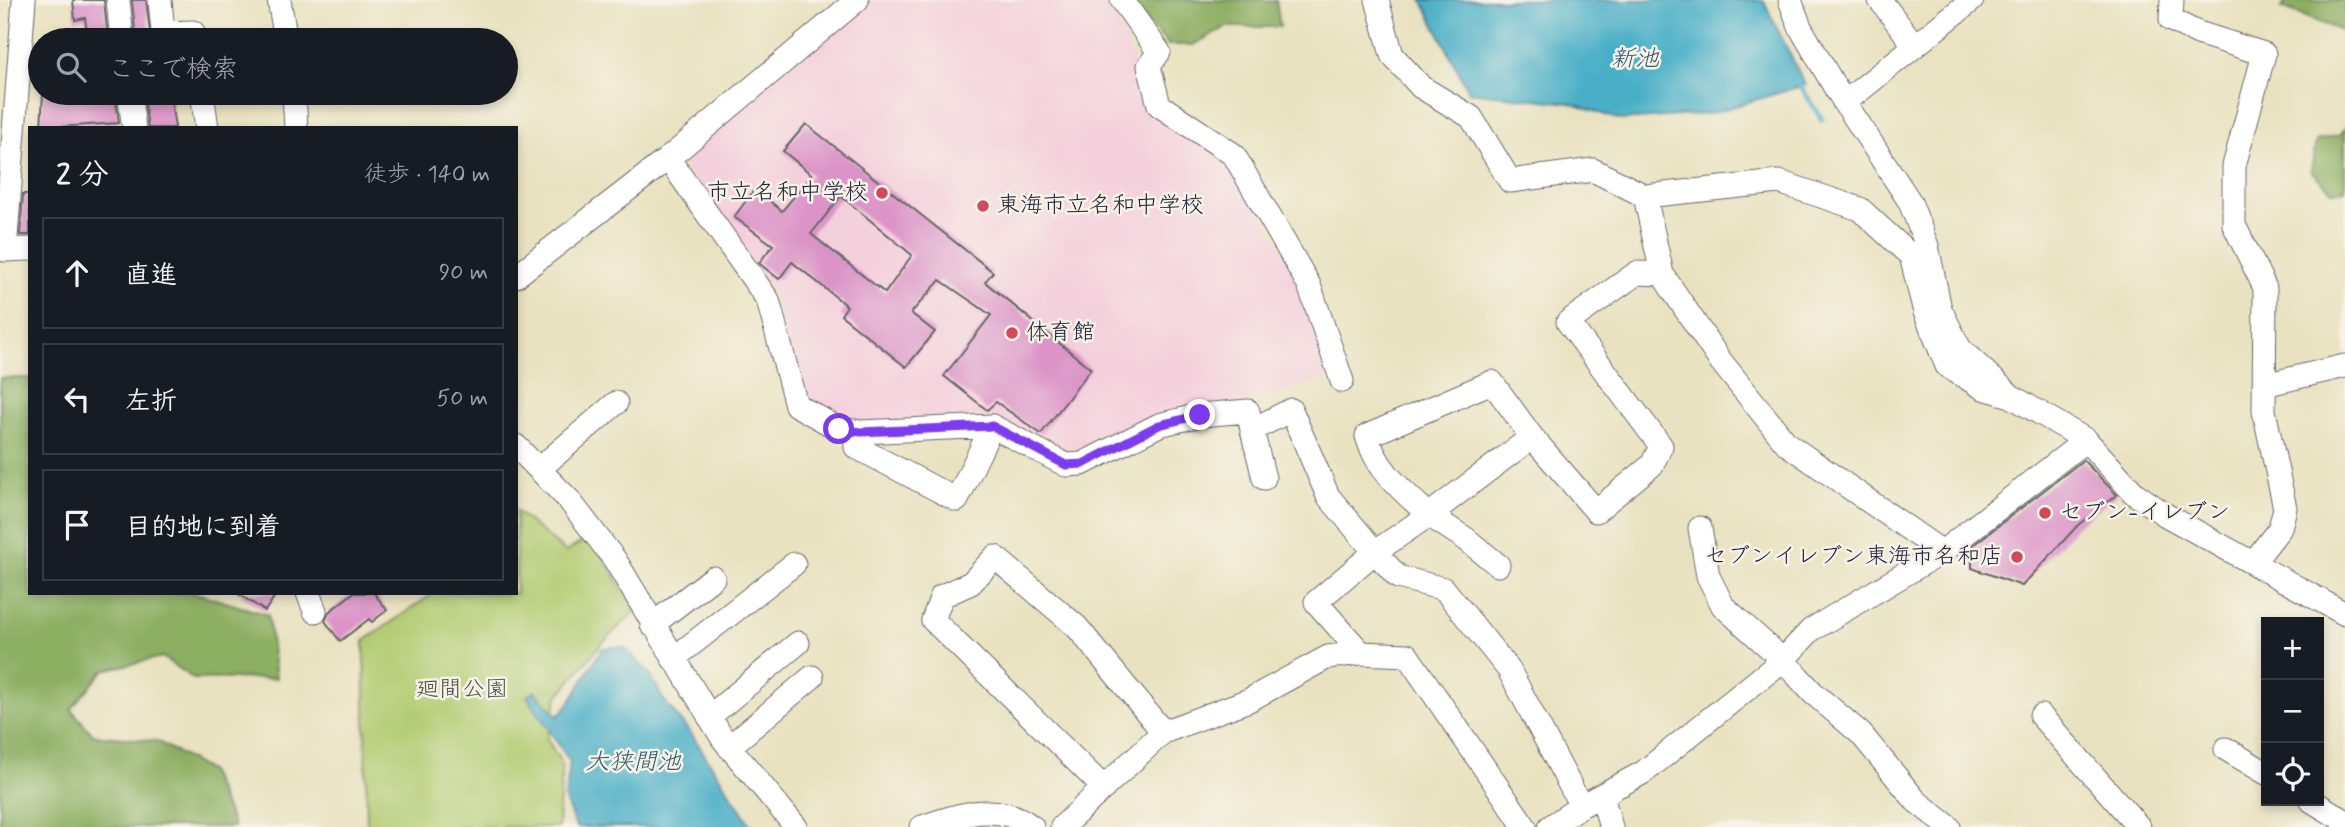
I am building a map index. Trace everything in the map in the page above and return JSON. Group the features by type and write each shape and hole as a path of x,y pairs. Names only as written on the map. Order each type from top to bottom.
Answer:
{"street":[{"path":"23,0 2,250 28,248"},
{"path":"118,0 121,28"},
{"path":"160,0 163,28"},
{"path":"279,0 284,28"},
{"path":"518,274 668,158 857,0"},
{"path":"1122,0 1160,52 1149,66 1159,105 1234,155 1309,285 1342,381"},
{"path":"1377,0 1392,55 1421,87 1471,117 1510,181 1593,170 1645,196 1779,182 1860,209 1911,256 1925,312 1947,366 1983,388 2011,396"},
{"path":"1790,0 1800,27 1844,103 1910,202 1927,246 1940,309 1960,349 2011,396 2086,440 2134,493 2164,514 2345,614"},
{"path":"1880,0 1915,46"},
{"path":"1844,103 1972,0"},
{"path":"2172,0 2171,20 2198,33 2264,54 2234,166 2234,225 2265,288 2264,411 2285,517 2280,528 2253,563"},
{"path":"131,105 134,126"},
{"path":"204,105 207,126"},
{"path":"295,105 296,126"},
{"path":"668,158 768,300 796,405 839,429 855,431 992,426 1066,465 1083,464 1159,425 1200,415 1248,411 1264,478"},
{"path":"1645,196 1662,274 1719,359 1787,444 1942,552"},
{"path":"1499,565 1429,515 1389,479 1373,454 1367,436 1492,382 1532,437 1596,511 1652,465 1661,446 1568,322 1637,273 1662,274"},
{"path":"2264,385 2345,366"},
{"path":"539,469 616,403"},
{"path":"1252,430 1291,410 1328,496 1398,577 1444,589 1509,670 1581,806"},
{"path":"855,431 856,447 957,500 992,426"},
{"path":"1361,653 1316,602 1375,552 1532,437"},
{"path":"1550,827 1581,806 1644,772 1783,660 1811,630 1942,552 2086,440"},
{"path":"518,448 569,500 615,560 652,625 729,747 796,827"},
{"path":"1700,528 1708,576 1723,606 1783,660 1813,693 1861,734 1916,801 1948,827"},
{"path":"1104,788 933,620 942,596 971,583 995,557 1077,627 1163,732"},
{"path":"673,659 793,564"},
{"path":"652,625 713,578"},
{"path":"709,717 798,643"},
{"path":"1062,827 1163,732 1249,700 1328,657 1361,653 1408,655 1525,827"},
{"path":"729,747 812,677"},
{"path":"2041,716 2139,827"},
{"path":"2226,749 2261,770"},
{"path":"1602,796 1611,827"},
{"path":"2320,806 2345,821"},
{"path":"922,827 974,811 1002,812 1032,827"}],"shaded area":[{"name":"東海市立名和中学校","path":"872,0 1101,0 1112,6 1145,89 1229,161 1298,273 1336,374 1262,399 1147,418 1081,457 995,420 859,426 801,401 775,295 685,168 689,150"}],"green space":[{"path":"1128,0 1276,0 1280,27 1226,27 1193,45 1168,45"},
{"path":"2287,0 2345,0 2345,32 2282,8"},
{"path":"2345,128 2345,190 2332,191 2311,171 2316,141 2340,135"},
{"path":"0,378 28,378 28,595 203,595 268,615 276,678 194,679 162,657 104,670 71,709 93,735 157,741 209,771 234,827 0,827"},
{"name":"廻間公園","path":"518,513 566,552 591,536 636,610 600,645 558,696 547,739 562,764 558,827 367,827 364,641 431,595 518,595"}],"water":[{"name":"新池","path":"1422,0 1763,0 1805,85 1709,114 1620,120 1570,103 1469,92"},
{"name":"大狭間池","path":"624,647 650,674 663,699 692,735 752,827 576,827 565,800 570,762 527,696 535,691 558,716 603,648"}],"building":[{"path":"73,0 104,0 107,28 86,28 85,18 75,20"},
{"path":"132,0 146,0 150,28 135,28"},
{"path":"42,105 117,105 119,123 41,126"},
{"path":"145,105 172,105 175,126 148,126"},
{"path":"806,124 993,272 985,282 1091,369 1041,434 996,402 987,410 944,376 991,315 940,280 911,313 935,332 906,367 841,315 847,306 792,262 779,279 759,263 773,245 734,217 755,189 782,211 812,175 783,151","holes":["841,196 912,255 885,293 811,234"]},
{"path":"23,194 28,194 28,235 20,235"},
{"name":"セブン-イレブン","path":"2083,460 2117,495 2078,525 2022,586 1972,568 1972,546"},
{"path":"240,595 276,595 265,611"},
{"path":"350,595 376,595 387,610 372,622 369,619 340,641 325,621 329,612"}],"waterway":[{"path":"1797,81 1822,119"}],"place":[{"name":"市立名和中学校","path":"882,193"},
{"name":"東海市立名和中学校","path":"983,206"},
{"name":"体育館","path":"1012,333"},
{"name":"セブン-イレブン","path":"2045,513"},
{"name":"セブンイレブン東海市名和店","path":"2017,557"}],"route":[{"path":"839,429 861,432 992,426 1066,465 1083,464 1159,425 1200,415"}]}
